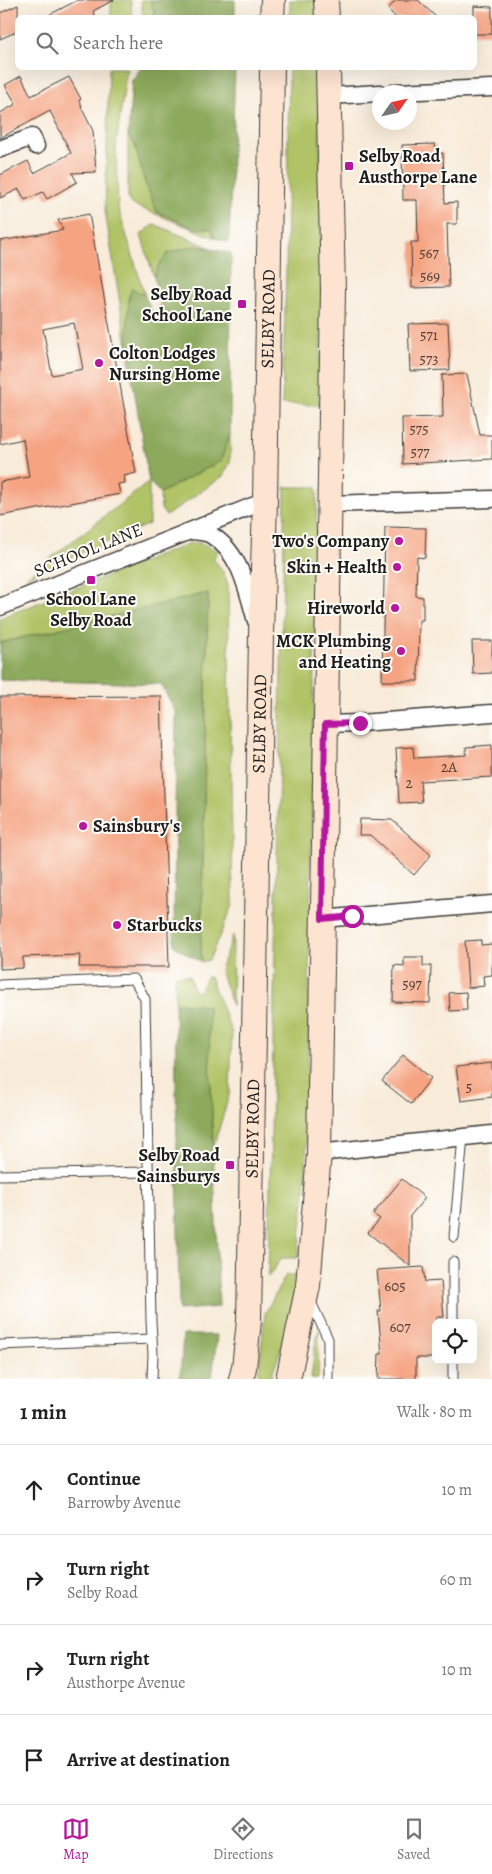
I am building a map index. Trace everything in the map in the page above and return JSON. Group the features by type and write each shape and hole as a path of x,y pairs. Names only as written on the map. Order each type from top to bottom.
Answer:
{"main road":[{"path":"272,0 272,15"},
{"path":"326,0 327,15"},
{"name":"SELBY ROAD","path":"241,1379 249,1321 272,70"},
{"path":"288,1379 306,1293 319,1153 333,290 328,70"}],"street":[{"path":"417,91 492,88"},
{"path":"329,96 372,93"},
{"path":"0,149 32,137 36,146"},
{"path":"329,504 492,499"},
{"name":"SCHOOL LANE","path":"0,607 265,501"},
{"path":"192,531 210,535 230,552 239,567 261,635"},
{"path":"325,724 492,713"},
{"path":"322,919 492,904"},
{"path":"319,1153 492,1134"}],"lane":[{"path":"0,985 134,979 145,999 152,1379"},
{"path":"454,1237 463,1138"},
{"path":"0,1175 148,1172"},
{"path":"453,1262 453,1319"},
{"path":"306,1293 328,1341 328,1379"},
{"path":"0,1345 152,1339"},
{"path":"453,1364 453,1379"}],"green space":[{"path":"111,0 131,0 132,15 111,15"},
{"path":"141,0 150,0 155,15 143,15"},
{"path":"150,0 235,0 235,15 155,15"},
{"path":"290,0 317,0 318,15 290,15"},
{"path":"109,70 127,70 116,145 118,207 145,296 132,289 129,296 127,346 105,211"},
{"path":"140,70 235,70 229,242 215,238 211,229 195,228 157,212 144,180 135,145 128,134 132,80"},
{"path":"289,70 319,70 322,278 319,405 282,404"},
{"path":"128,134 135,145 144,180 157,212 195,228 211,229 215,238 131,204 128,199"},
{"path":"154,224 211,248 194,246 158,266 154,277 141,235"},
{"path":"194,246 231,253 230,433 221,461 160,493 149,482 127,346 129,296 132,288 145,296 154,316 161,302 154,277 158,266 168,253"},
{"path":"230,433 230,463 223,476 166,516 161,509 160,493 221,461"},
{"path":"149,482 149,524 26,577"},
{"path":"285,487 317,487 306,1180 298,1258 282,1258 268,1277"},
{"path":"191,543 201,543 218,551 213,559 226,577 228,585 233,905 209,960 201,962 208,593 0,643 0,618"},
{"path":"208,593 201,962 174,946 176,712 161,684 0,680 0,643"},
{"path":"233,935 232,1006 220,970"},
{"path":"189,975 194,991 199,992 206,977 210,977 232,1033 230,1092 213,1149 208,1007 175,1003 175,976"},
{"path":"175,1003 208,1006 219,1307 179,1310"},
{"path":"286,1275 298,1276 285,1339 270,1379 258,1379 265,1313"},
{"path":"319,1329 318,1379 311,1379 315,1346"},
{"path":"183,1335 217,1335 212,1379 180,1379"}],"building":[{"path":"78,0 114,0 93,11 95,15 49,15"},
{"path":"396,0 418,0 434,15 393,15 388,9"},
{"path":"18,5 18,15 15,15 15,32 0,39 0,13"},
{"path":"474,6 492,7 492,34 477,34 477,15 474,15"},
{"path":"21,76 31,96 69,77 81,99 79,100 81,107 93,131 96,172 72,173 77,182 47,199 43,192 25,200 19,189 0,198 0,175 28,161 34,173 71,153 50,111 0,138 0,113 16,104 5,85"},
{"path":"435,144 436,153 443,153 445,203 457,202 457,224 447,224 449,287 412,288 411,242 418,242 417,200 403,200 402,145"},
{"name":"Colton Lodges Nursing Home","path":"89,214 136,473 124,476 125,483 118,484 120,494 0,516 0,482 29,477 23,439 0,444 0,241 63,230 58,220","holes":["74,323 83,369 52,375 43,329"]},
{"path":"448,323 450,370 410,371 408,324"},
{"path":"467,374 480,435 492,435 492,459 403,464 402,418 443,417 442,375"},
{"path":"385,527 426,528 425,558 417,557 416,596 423,597 423,620 419,620 418,681 382,681"},
{"path":"472,641 492,641 492,673 473,674"},
{"name":"Sainsbury's","path":"161,696 169,967 79,967 80,955 23,957 23,968 0,969 0,697"},
{"path":"492,745 492,777 420,781 422,802 399,803 396,748 413,747 414,758 466,755 466,747"},
{"path":"360,819 392,820 431,855 414,875 370,835 359,835"},
{"path":"481,940 481,945 492,944 492,975 483,976 484,986 468,988 465,941"},
{"path":"404,957 423,957 423,966 431,966 430,1003 393,1002 394,965 404,966"},
{"path":"466,992 467,1010 450,1011 449,993"},
{"path":"403,1055 431,1078 411,1104 382,1081"},
{"path":"492,1063 492,1097 461,1101 456,1067"},
{"path":"402,1179 425,1198 410,1216 410,1266 368,1233 380,1219 373,1214"},
{"path":"423,1267 425,1282 441,1281 444,1317 432,1319 432,1358 416,1358 416,1379 378,1379 379,1354 382,1354 378,1311 381,1311 377,1270"}],"place":[{"name":"Selby Road Austhorpe Lane","path":"349,166"},
{"name":"Selby Road School Lane","path":"242,304"},
{"name":"Colton Lodges Nursing Home","path":"99,363"},
{"name":"Two's Company","path":"399,541"},
{"name":"Skin + Health","path":"397,567"},
{"name":"School Lane Selby Road","path":"91,580"},
{"name":"Hireworld","path":"395,608"},
{"name":"MCK Plumbing and Heating","path":"401,651"},
{"name":"Sainsbury's","path":"83,826"},
{"name":"Starbucks","path":"117,925"},
{"name":"Selby Road Sainsburys","path":"230,1165"}],"route":[{"path":"352,916 322,919 325,724 360,723"}]}
